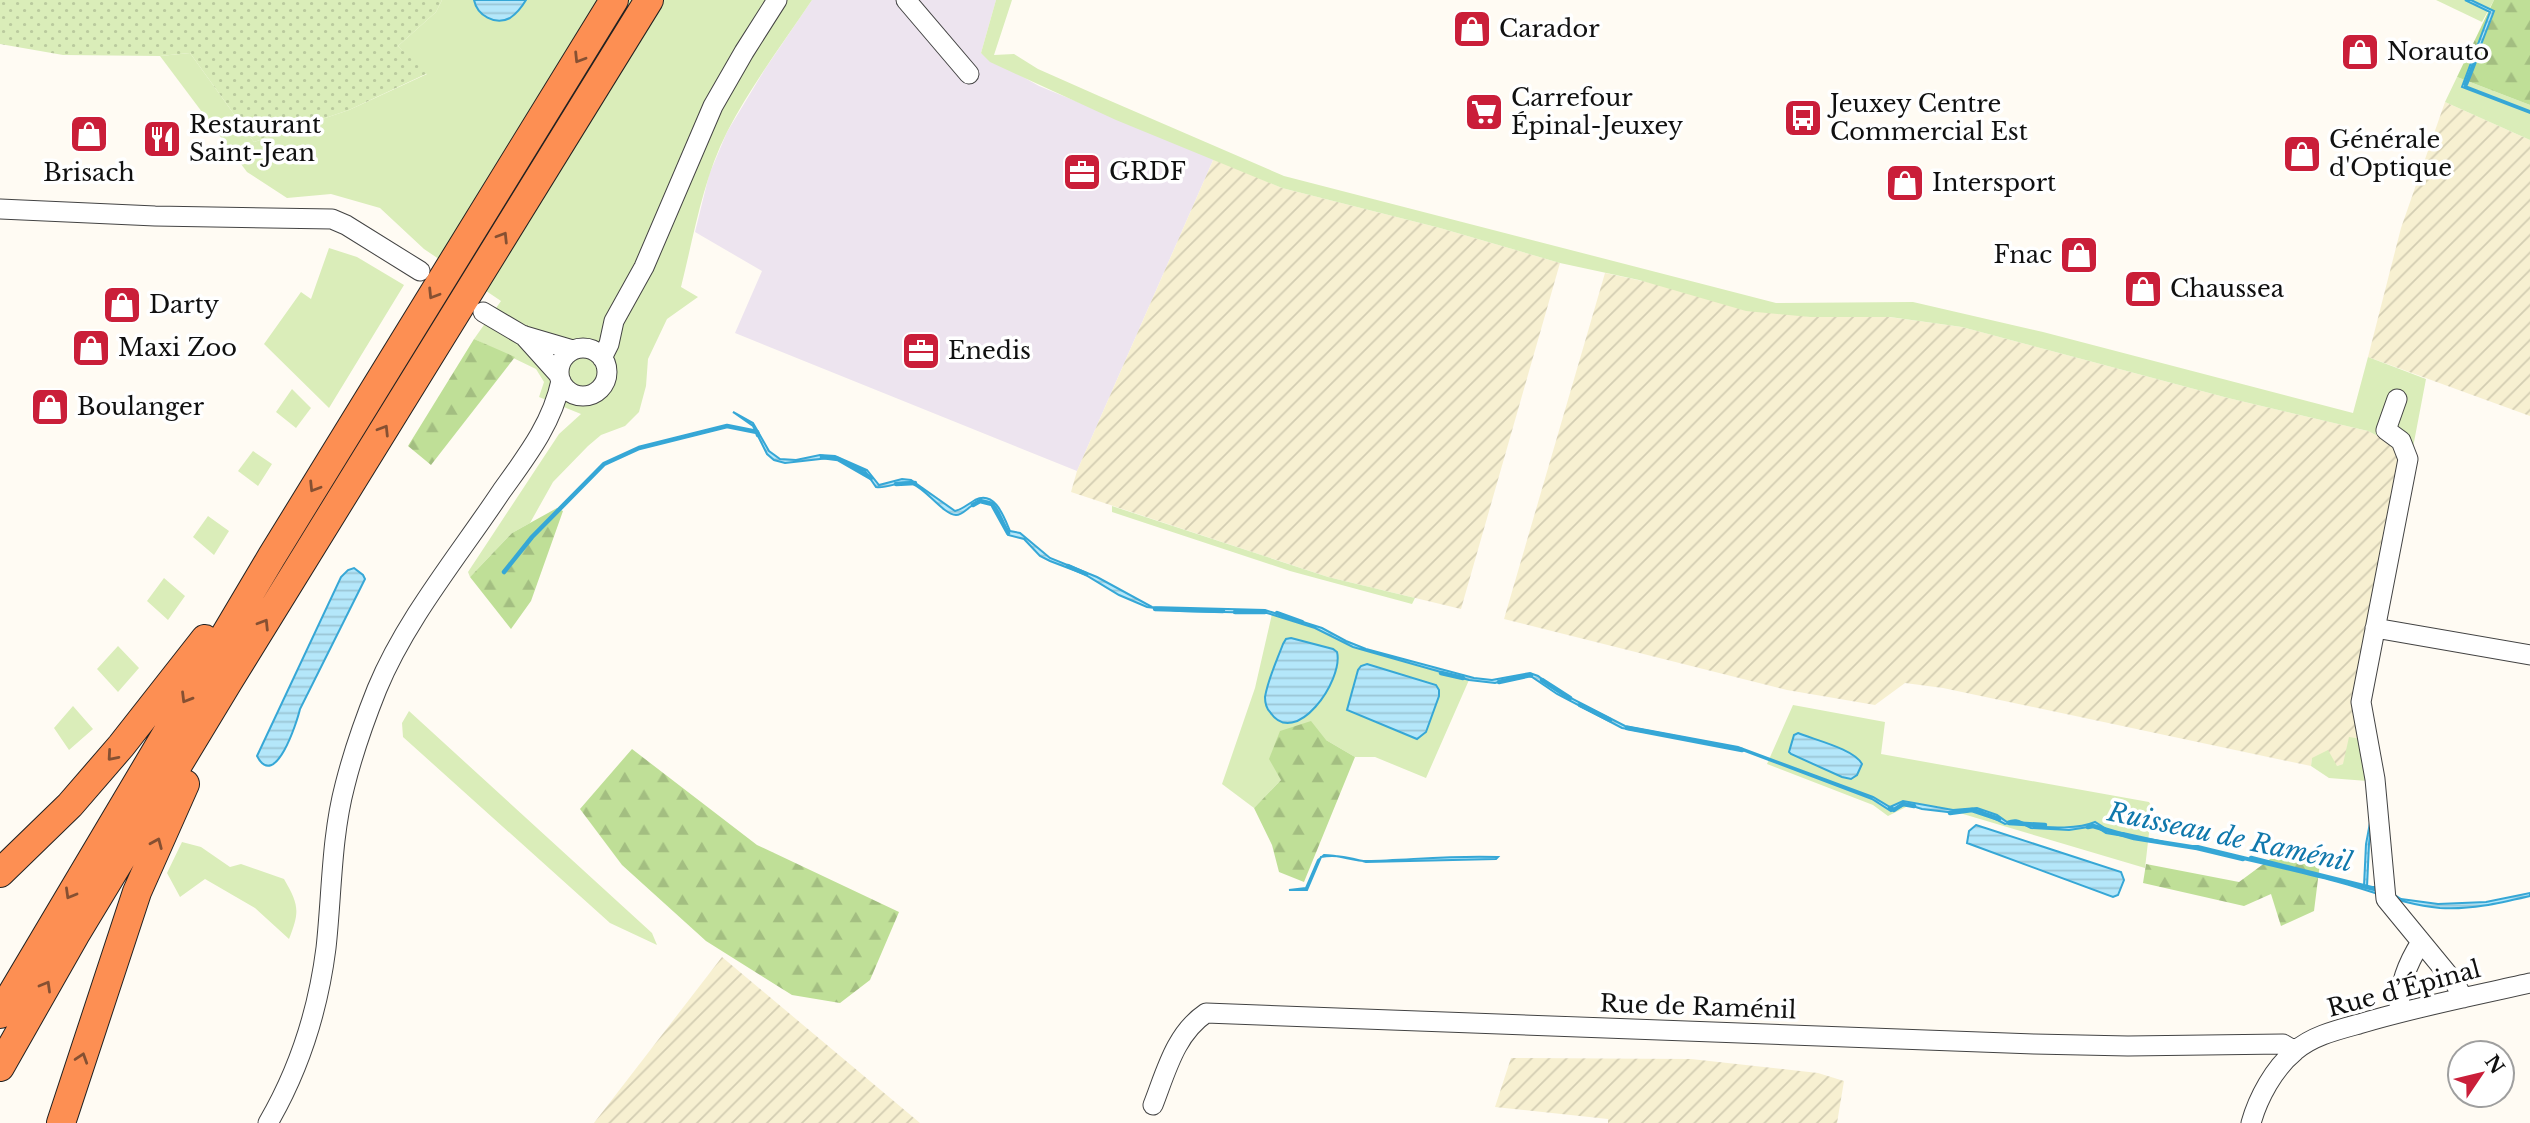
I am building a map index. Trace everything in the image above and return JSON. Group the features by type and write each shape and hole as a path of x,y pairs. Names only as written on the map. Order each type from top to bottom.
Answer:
{"highway":[{"path":"0,1014 272,556 614,0"},
{"path":"0,1067 75,935 228,682 649,0"},
{"path":"0,873 70,805 121,746 272,556"},
{"path":"61,1123 137,892 212,726 228,682"}],"street":[{"path":"602,358 614,321 644,267 713,106 777,0"},
{"path":"906,0 969,74"},
{"path":"0,209 155,216 332,219 420,271"},
{"path":"483,312 522,335 570,392 586,396"},
{"path":"268,1123 284,1095 303,1050 318,996 326,948 333,856 345,785 377,690 401,641 545,428 560,378 562,360 614,321"},
{"path":"522,335 582,346 597,352 607,373 600,388 545,428"},
{"path":"2397,399 2386,430 2400,441 2408,459 2361,702 2375,779 2384,891 2455,983 2463,998"},
{"path":"2375,628 2530,655"},
{"path":"2399,1012 2400,993 2407,964 2421,942"},
{"name":"Rue d’Épinal","path":"2251,1123 2256,1106 2276,1073 2295,1051 2333,1032 2399,1012 2530,983"},
{"name":"Rue de Raménil","path":"1153,1105 1175,1049 1191,1025 1206,1013 2034,1044 2283,1044 2295,1051"}],"shaded area":[{"path":"812,0 996,0 981,53 1039,86 1214,158 1077,471 735,333 762,271 695,232 709,175 727,132 765,69"},
{"path":"2445,102 2530,140 2530,416 2368,357 2401,228"},
{"path":"1214,158 1282,188 1440,228 1560,263 1461,609 1328,577 1071,492 1077,471"},
{"path":"1605,273 1810,317 1889,317 1962,327 2228,398 2368,431 2395,445 2400,457 2362,740 2343,764 2337,766 2312,758 2311,766 1943,688 1905,683 1875,705 1787,690 1504,619"},
{"path":"722,957 920,1123 594,1123"},
{"path":"1511,1058 1691,1059 1818,1073 1844,1081 1837,1123 1608,1123 1608,1119 1495,1107"}],"green space":[{"path":"0,0 442,0 436,12 398,46 428,73 349,110 254,142 190,53 160,56 63,55 0,44"},
{"path":"442,0 812,0 746,98 719,150 700,208 681,287 698,297 667,319 648,359 646,386 639,412 625,426 601,435 588,446 553,482 530,523 512,533 470,577 468,572 559,434 581,414 539,397 544,382 536,369 474,339 501,301 424,249 380,208 331,194 287,198 247,172 160,56 190,53 254,142 349,110 427,74 398,46 436,12"},
{"path":"996,0 1012,0 994,55 1014,54 1038,69 1284,176 1776,303 1913,302 2043,332 2353,413 2368,357 2426,379 2364,705 2362,740 2367,781 2329,778 2311,766 2312,758 2328,750 2337,766 2343,764 2349,737 2362,739 2356,717 2357,684 2401,476 2400,457 2395,445 2368,431 2228,398 1962,327 1890,317 1810,317 1746,311 1639,280 1560,263 1440,228 1282,188 1116,120 990,62 981,53"},
{"path":"2436,0 2494,0 2482,22"},
{"path":"2494,0 2530,0 2530,105 2457,77"},
{"path":"2457,77 2530,105 2530,140 2445,102"},
{"path":"329,248 357,257 404,285 329,408 264,344 301,292 311,299"},
{"path":"474,339 515,357 431,465 408,446"},
{"path":"292,389 311,408 296,428 276,412"},
{"path":"253,451 272,464 258,486 238,471"},
{"path":"1112,506 1328,577 1415,598 1412,604 1290,571 1112,512"},
{"path":"557,508 563,511 531,601 511,629 470,577 512,533"},
{"path":"208,516 229,531 214,555 193,537"},
{"path":"164,578 185,596 168,620 147,601"},
{"path":"1272,614 1315,628 1353,647 1469,680 1426,778 1375,757 1355,757 1326,740 1254,808 1222,784 1255,688"},
{"path":"118,646 139,668 118,692 97,669"},
{"path":"1793,705 1885,722 1881,754 2149,802 2152,807 2145,868 1936,806 1906,807 1888,816 1873,805 1767,764"},
{"path":"73,706 93,729 69,750 54,728"},
{"path":"409,711 652,933 657,945 610,923 403,737 402,723"},
{"path":"1311,721 1326,740 1355,757 1304,882 1279,872 1272,845 1254,808 1281,780 1269,759 1280,731"},
{"path":"632,749 757,845 899,912 870,980 840,1003 792,995 706,941 622,865 580,809"},
{"path":"182,842 201,847 230,867 241,864 284,879 293,895 296,908 289,939 255,908 205,879 180,897 167,873"},
{"path":"2281,851 2320,863 2314,911 2281,926 2271,894 2244,906 2143,883 2146,864 2239,882"}],"water":[{"path":"474,0 526,0 510,18 498,21 483,14"},
{"path":"2465,0 2471,0 2494,11 2465,86 2530,113 2462,87 2490,12"},
{"path":"733,412 753,423 769,451 780,459 835,456 867,470 879,485 902,479 911,480 955,511 975,500 988,499 998,506 1010,531 1020,533 1050,558 1097,577 1152,607 1265,610 1322,628 1366,649 1474,678 1492,680 1530,673 1559,692 1625,726 1738,747 1873,797 1890,807 1903,801 1953,810 1977,808 1997,815 2007,822 2017,821 2005,824 1980,811 1956,813 1906,804 1891,811 1872,799 1737,748 1622,728 1525,675 1495,683 1469,680 1353,647 1315,628 1267,613 1179,611 1147,607 1119,595 1084,574 1040,556 1024,539 1008,535 999,513 991,503 979,503 962,513 951,514 913,484 876,487 865,471 838,459 785,463 774,460 767,454 753,426"},
{"path":"354,568 365,579 300,709 284,750 278,760 271,765 264,765 257,756 341,577"},
{"path":"1291,638 1337,652 1333,679 1325,693 1316,707 1292,723 1280,721 1270,712 1265,697 1283,644 1286,639"},
{"path":"1367,664 1436,685 1439,696 1426,732 1417,739 1347,710 1358,670"},
{"path":"1798,733 1851,754 1862,764 1857,775 1851,779 1842,777 1791,754 1789,752 1794,735"},
{"path":"2375,796 2367,887 2382,887 2401,899 2438,904 2486,902 2530,893 2530,896 2474,907 2440,908 2403,901 2342,883 2185,846 2198,846 2364,886 2366,844"},
{"path":"2017,821 2040,827 2073,827 2095,822 2111,832 2173,844 2106,833 2095,826 2069,830 2031,828"},
{"path":"1976,825 2121,872 2124,880 2118,895 2113,897 1967,843 1969,831"},
{"path":"1465,857 1498,857 1496,859 1360,861"},
{"path":"1321,858 1307,890 1289,890 1306,888"}],"waterway":[{"path":"2466,84 2477,56"},
{"name":"Ruisseau de Raménil","path":"504,572 532,537 604,464 639,448 727,426 757,432 758,435"},
{"name":"Ruisseau de Raménil","path":"822,457 838,459 871,478"},
{"name":"Ruisseau de Raménil","path":"896,484 915,483"},
{"name":"Ruisseau de Raménil","path":"973,505 980,501 992,504 1008,533"},
{"name":"Ruisseau de Raménil","path":"1068,566 1086,574"},
{"name":"Ruisseau de Raménil","path":"1155,609 1223,611"},
{"name":"Ruisseau de Raménil","path":"1235,612 1265,612"},
{"name":"Ruisseau de Raménil","path":"1277,613 1302,622"},
{"name":"Ruisseau de Raménil","path":"1441,673 1463,678"},
{"name":"Ruisseau de Raménil","path":"1499,682 1531,675"},
{"name":"Ruisseau de Raménil","path":"1542,680 1570,698"},
{"name":"Ruisseau de Raménil","path":"1580,705 1610,720"},
{"name":"Ruisseau de Raménil","path":"1627,728 1742,750"},
{"name":"Ruisseau de Raménil","path":"1890,808 1894,810 1903,804 1914,806"},
{"name":"Ruisseau de Raménil","path":"1950,813 1972,810 1999,819"},
{"name":"Ruisseau de Raménil","path":"2009,823 2045,825"},
{"name":"Ruisseau de Raménil","path":"2088,827 2243,859"},
{"name":"Ruisseau de Raménil","path":"2251,858 2379,890"}],"place":[{"name":"Carador","path":"1472,29"},
{"name":"Norauto","path":"2360,52"},
{"name":"Carrefour Épinal-Jeuxey","path":"1484,112"},
{"name":"Jeuxey Centre Commercial Est","path":"1803,118"},
{"name":"Brisach","path":"89,134"},
{"name":"Restaurant Saint-Jean","path":"162,139"},
{"name":"Générale d'Optique","path":"2302,154"},
{"name":"GRDF","path":"1082,172"},
{"name":"Intersport","path":"1905,183"},
{"name":"Fnac","path":"2079,255"},
{"name":"Chaussea","path":"2143,289"},
{"name":"Darty","path":"122,305"},
{"name":"Maxi Zoo","path":"91,348"},
{"name":"Enedis","path":"921,351"},
{"name":"Boulanger","path":"50,407"}]}
